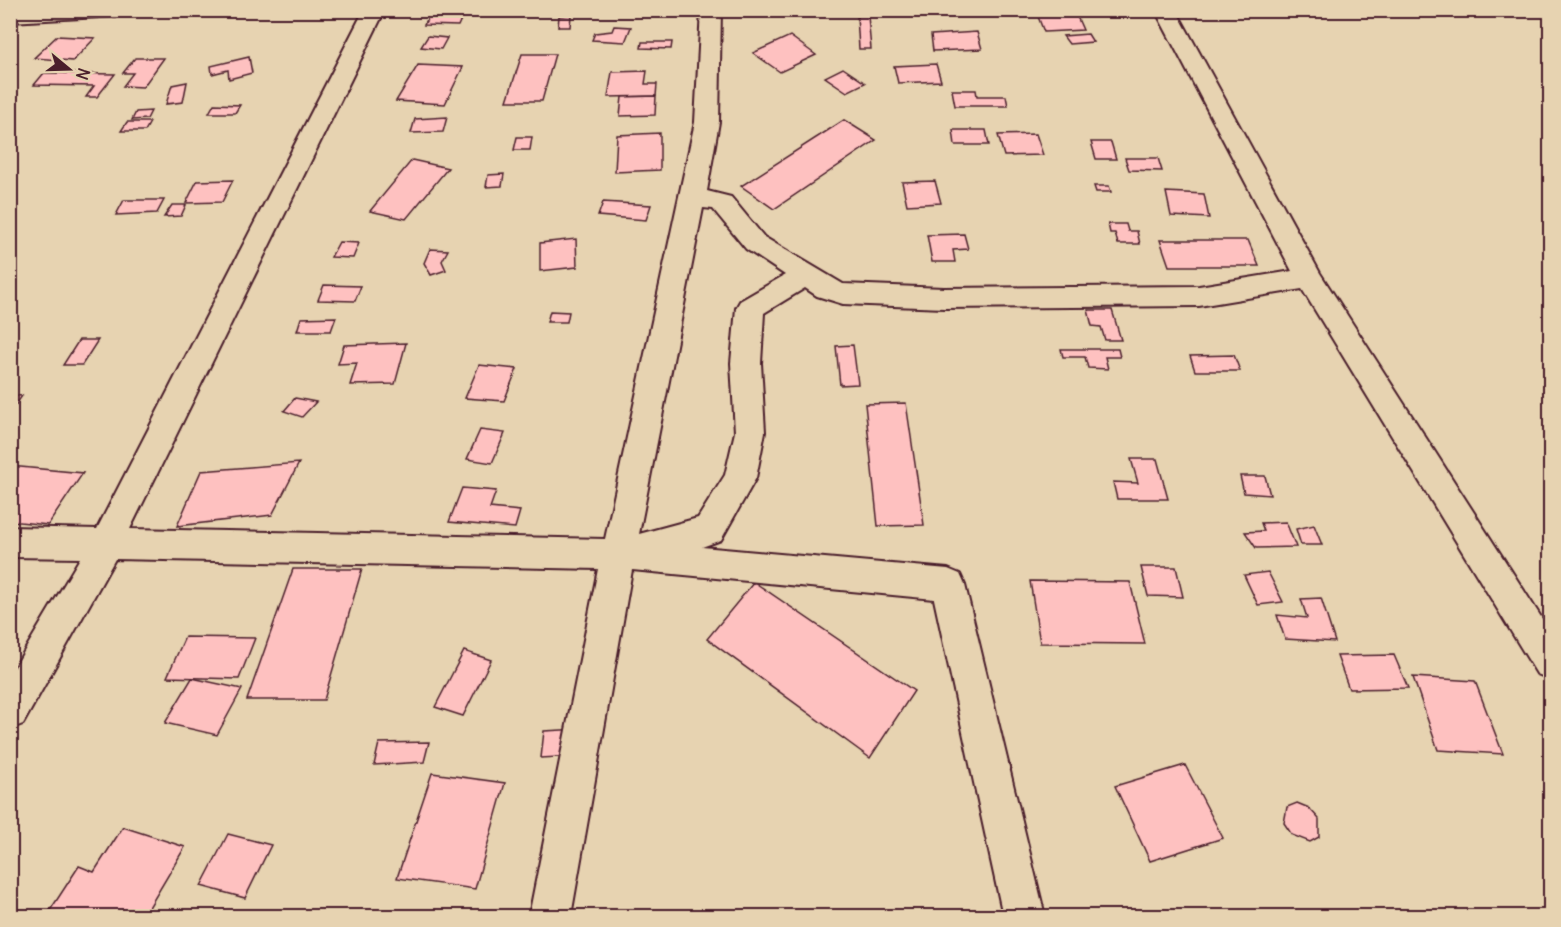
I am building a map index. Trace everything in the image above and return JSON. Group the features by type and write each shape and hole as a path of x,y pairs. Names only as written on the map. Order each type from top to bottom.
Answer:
{"street":[{"path":"10,39 21,16 118,10"},
{"path":"10,711 106,544 375,10"},
{"path":"550,916 618,554 693,200 707,122 711,10"},
{"path":"1165,10 1309,278 1551,662"},
{"path":"693,200 719,201 728,208 755,243 827,289 843,294 944,297 1199,296 1309,278"},
{"path":"618,554 709,530 740,478 750,432 746,363 750,308 806,276"},
{"path":"10,542 618,554 948,585 1024,916"}],"building":[{"path":"431,12 445,13 443,16 462,17 458,26 424,25"},
{"path":"1075,12 1083,30 1044,32 1037,14"},
{"path":"571,15 570,27 558,27 559,16"},
{"path":"857,16 868,16 871,49 859,49"},
{"path":"614,26 631,27 625,42 592,40 595,33 612,31"},
{"path":"977,32 982,49 933,51 931,35"},
{"path":"1088,34 1093,42 1069,44 1063,36"},
{"path":"57,36 95,38 73,61 34,58"},
{"path":"428,36 447,38 441,49 421,47"},
{"path":"790,36 816,55 780,72 753,53"},
{"path":"642,42 672,42 671,49 641,48"},
{"path":"522,54 555,54 542,101 507,101"},
{"path":"249,57 252,73 229,79 228,70 212,74 211,66"},
{"path":"135,58 164,58 143,87 123,86 133,73 123,73"},
{"path":"936,64 941,81 898,83 894,66"},
{"path":"418,65 463,67 445,104 396,101"},
{"path":"843,68 865,83 847,92 825,77"},
{"path":"647,71 645,84 657,84 656,96 608,97 612,72"},
{"path":"44,73 115,74 97,97 86,97 94,86 34,85"},
{"path":"187,82 183,102 166,104 172,85"},
{"path":"952,90 976,90 977,96 1006,96 1008,106 955,106"},
{"path":"656,96 655,115 620,116 622,97"},
{"path":"214,104 240,105 235,113 209,113"},
{"path":"151,111 147,119 132,120 136,112"},
{"path":"447,117 443,132 411,133 415,119"},
{"path":"844,120 876,140 774,209 741,186"},
{"path":"127,122 150,122 145,131 121,131"},
{"path":"953,130 986,130 989,145 955,145"},
{"path":"660,133 660,170 615,172 617,135"},
{"path":"1036,134 1043,155 1004,156 998,135"},
{"path":"517,137 532,137 530,150 514,150"},
{"path":"1091,142 1111,142 1116,159 1096,159"},
{"path":"1125,158 1158,158 1162,171 1129,170"},
{"path":"412,160 448,168 406,219 370,211"},
{"path":"504,174 502,186 486,187 488,175"},
{"path":"233,180 222,202 186,203 197,181"},
{"path":"935,181 941,203 907,205 902,182"},
{"path":"1094,186 1109,186 1111,192 1096,192"},
{"path":"1166,192 1204,194 1209,218 1171,216"},
{"path":"124,200 164,200 157,213 116,215"},
{"path":"603,202 651,205 646,220 598,216"},
{"path":"172,205 186,205 181,216 164,217"},
{"path":"1108,224 1126,224 1128,231 1137,231 1140,244 1118,244 1115,233 1110,233"},
{"path":"964,234 968,249 953,250 955,262 932,262 927,235"},
{"path":"576,239 577,267 540,271 540,243"},
{"path":"1160,240 1248,240 1259,266 1169,266"},
{"path":"339,242 359,243 353,258 331,257"},
{"path":"430,249 448,250 442,261 446,270 431,275 424,263"},
{"path":"324,285 361,286 355,301 318,300"},
{"path":"1088,310 1112,310 1121,340 1105,340 1101,327 1092,326"},
{"path":"550,311 569,312 567,322 547,322"},
{"path":"336,317 331,331 297,331 301,318"},
{"path":"79,340 98,340 82,365 63,365"},
{"path":"406,343 395,384 350,385 357,363 338,364 344,345"},
{"path":"853,345 858,384 840,385 836,346"},
{"path":"1061,349 1118,349 1120,357 1105,357 1108,369 1088,368 1085,357 1063,357"},
{"path":"1234,355 1240,371 1195,371 1190,356"},
{"path":"479,365 517,369 504,401 465,398"},
{"path":"10,395 22,396 10,413"},
{"path":"295,398 316,402 302,417 284,411"},
{"path":"906,403 924,525 878,526 865,404"},
{"path":"480,430 505,433 492,463 467,459"},
{"path":"1131,459 1157,459 1168,499 1117,499 1113,482 1138,483"},
{"path":"299,463 272,515 177,526 201,471"},
{"path":"10,466 83,473 48,525 10,521"},
{"path":"1240,476 1265,476 1270,495 1244,493"},
{"path":"462,488 496,491 490,508 520,511 515,528 449,522"},
{"path":"1286,522 1296,547 1256,548 1245,532 1264,531 1261,523"},
{"path":"1314,525 1322,545 1301,545 1296,529"},
{"path":"1141,567 1176,567 1183,597 1148,596"},
{"path":"293,569 362,569 324,700 247,700"},
{"path":"1268,572 1283,602 1258,605 1244,575"},
{"path":"1030,581 1130,582 1145,644 1040,643"},
{"path":"754,582 914,691 870,758 707,639"},
{"path":"1321,598 1335,642 1285,639 1277,615 1307,618 1301,599"},
{"path":"185,637 255,638 239,679 167,677"},
{"path":"464,651 491,660 463,716 435,707"},
{"path":"1394,655 1408,688 1349,689 1337,656"},
{"path":"1413,677 1475,681 1503,754 1438,750"},
{"path":"192,678 242,689 217,735 165,723"},
{"path":"580,729 577,756 541,758 544,731"},
{"path":"429,742 424,762 374,765 379,743"},
{"path":"1185,765 1223,838 1150,861 1115,786"},
{"path":"432,773 505,783 475,889 397,878"},
{"path":"1297,803 1309,808 1319,819 1319,837 1310,842 1292,835 1284,823 1287,807"},
{"path":"123,827 185,847 144,916 47,915 79,866 94,872"},
{"path":"228,834 271,845 245,898 201,886"}]}
